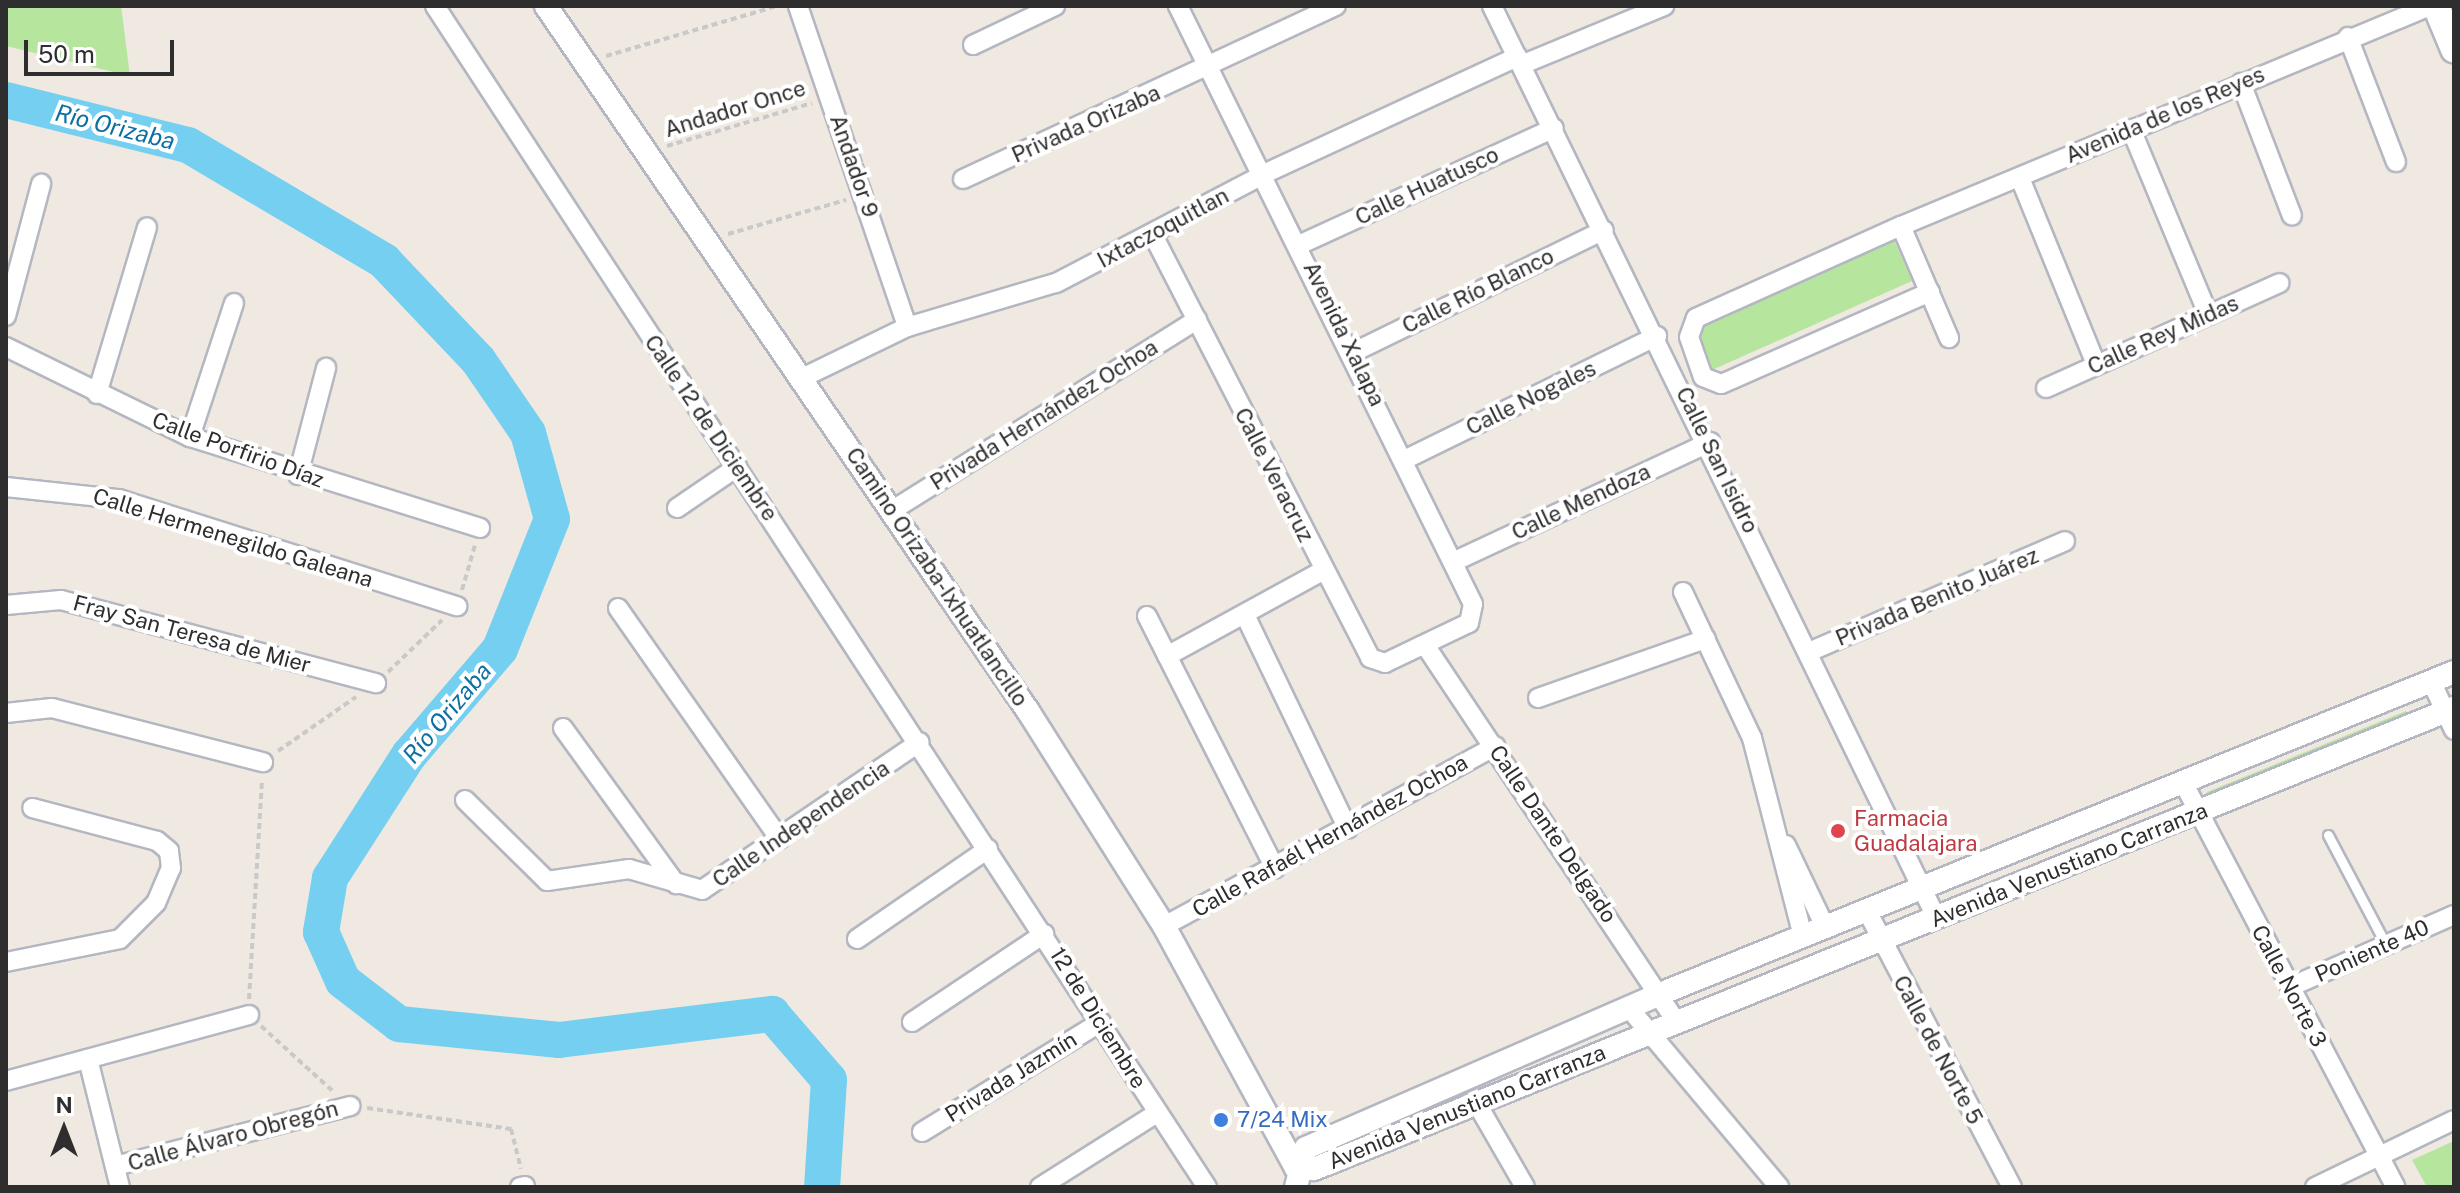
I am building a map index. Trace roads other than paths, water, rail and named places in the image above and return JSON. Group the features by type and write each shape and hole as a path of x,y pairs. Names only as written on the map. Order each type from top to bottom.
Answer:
{"main road":[{"path":"2433,6 2453,43"}],"street":[{"name":"Calle 12 de Diciembre","path":"435,6 988,849"},
{"name":"Camino Orizaba-Ixhuatlancillo","path":"546,6 710,240 1164,926 1296,1177"},
{"name":"Andador 9","path":"798,6 865,194 907,327"},
{"path":"973,45 1055,6"},
{"name":"Avenida Xalapa","path":"1178,6 1301,244 1453,562 1474,615 1427,648"},
{"name":"Privada Orizaba","path":"963,179 1210,69 1336,6"},
{"name":"Calle San Isidro","path":"1492,6 1710,442 1936,917"},
{"name":"Ixtaczoquitlan","path":"802,378 907,327 1027,295 1153,235 1266,173 1519,61 1664,6"},
{"name":"Avenida de los Reyes","path":"1930,292 1727,382 1703,377 1689,337 1696,318 1901,226 2348,37 2433,6"},
{"path":"2348,37 2396,162"},
{"path":"2241,83 2292,216"},
{"name":"Calle Huatusco","path":"1301,244 1554,128"},
{"path":"2131,129 2208,314"},
{"path":"2020,178 2096,364"},
{"path":"6,316 41,184"},
{"path":"1901,226 1949,338"},
{"path":"97,394 147,227"},
{"name":"Calle Río Blanco","path":"1352,353 1604,230"},
{"name":"Calle Veracruz","path":"1153,235 1322,571 1374,662 1427,648"},
{"name":"Calle Rey Midas","path":"2046,388 2280,283"},
{"path":"190,437 234,303"},
{"name":"Privada Hernández Ochoa","path":"891,511 1197,320"},
{"name":"Calle Nogales","path":"1404,460 1657,336"},
{"name":"Calle Porfirio Díaz","path":"6,347 190,437 298,475 480,528"},
{"path":"298,475 326,368"},
{"name":"Calle Mendoza","path":"1453,562 1710,442"},
{"path":"677,508 737,467"},
{"name":"Calle Hermenegildo Galeana","path":"6,487 119,499 457,606"},
{"name":"Privada Benito Juárez","path":"1809,652 2065,541"},
{"path":"1167,656 1322,571"},
{"path":"1683,592 1748,728 1782,840 1803,937"},
{"name":"Fray San Teresa de Mier","path":"6,605 61,600 376,683"},
{"path":"618,608 780,839"},
{"path":"1245,615 1348,829"},
{"path":"1147,616 1275,868"},
{"path":"1538,698 1706,639"},
{"name":"Calle Dante Delgado","path":"1427,648 1676,1022"},
{"name":"Avenida Venustiano Carranza","path":"1296,1177 1306,1148 1660,994 2454,672"},
{"path":"2431,681 2451,716"},
{"path":"6,713 52,708 263,762"},
{"name":"Avenida Venustiano Carranza","path":"1296,1177 1936,917 2451,716"},
{"path":"563,728 678,886"},
{"name":"Calle Independencia","path":"678,886 714,885 920,742"},
{"name":"Calle Rafaél Hernández Ochoa","path":"1164,926 1348,829 1495,746"},
{"name":"Calle Norte 3","path":"2184,784 2197,814 2396,1187"},
{"path":"465,800 547,881 629,869 678,886"},
{"path":"6,962 89,951 120,939 156,903 171,868 169,851 157,841 32,808"},
{"path":"1782,840 1826,929"},
{"path":"857,939 988,849"},
{"name":"12 de Diciembre","path":"988,849 1207,1187"},
{"name":"Calle de Norte 5","path":"1867,911 1879,940 2012,1187"},
{"name":"Poniente 40","path":"2290,987 2454,915"},
{"path":"912,1022 1044,934"},
{"path":"1629,1008 1647,1034 1779,1187"},
{"path":"6,1081 249,1015"},
{"name":"Privada Jazmín","path":"922,1132 1101,1022"},
{"path":"88,1059 120,1187"},
{"path":"1476,1102 1525,1187"},
{"name":"Calle Álvaro Obregón","path":"115,1166 350,1106"},
{"path":"1040,1187 1157,1113"},
{"path":"2315,1187 2454,1120"}],"lane":[{"path":"2328,835 2386,945"}],"waterway":[{"name":"Río Orizaba","path":"6,100 188,145 384,261 478,360 528,433 552,519 500,649 409,755 330,878 321,932 343,981 399,1024 559,1040 772,1014 829,1080 822,1187"}],"place":[{"name":"Farmacia Guadalajara","path":"1838,831"},
{"name":"7/24 Mix","path":"1221,1120"}]}
